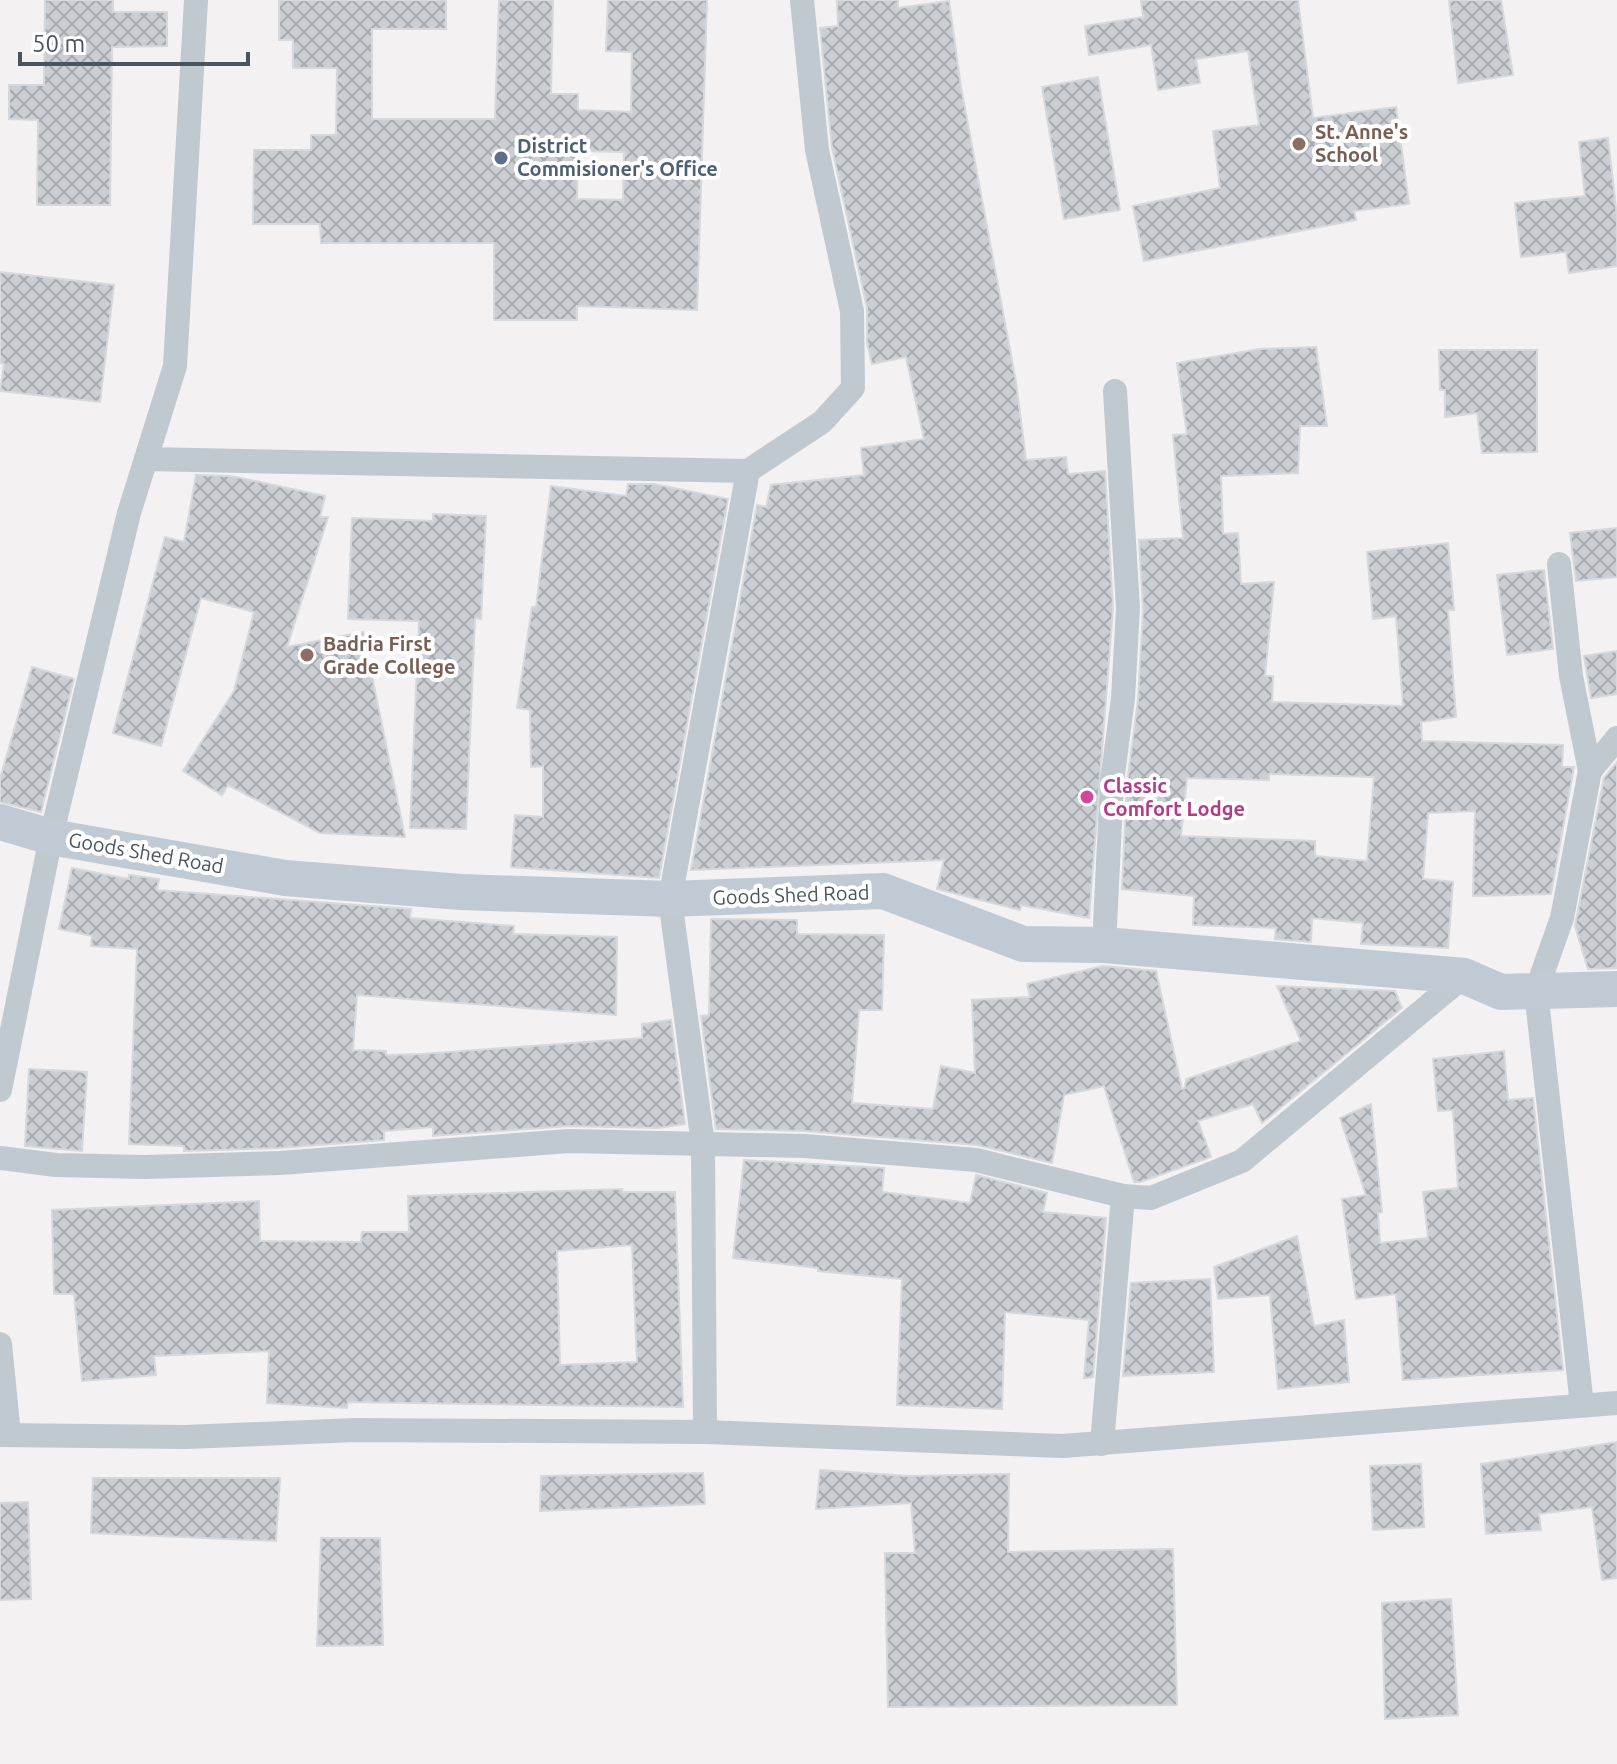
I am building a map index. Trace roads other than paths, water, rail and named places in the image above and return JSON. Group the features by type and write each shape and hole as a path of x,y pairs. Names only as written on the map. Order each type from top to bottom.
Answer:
{"street":[{"path":"0,1090 51,837 129,513 175,366 196,0"},
{"path":"146,459 748,471 822,422 853,388 852,311 817,150 802,0"},
{"path":"1104,945 1112,782 1123,698 1128,608 1115,391"},
{"path":"705,1432 703,1144 670,899 748,471"},
{"path":"1559,564 1571,676 1590,771 1562,918 1536,991 1582,1405"},
{"path":"1590,771 1617,738"},
{"name":"Goods Shed Road","path":"0,822 51,837 285,878 461,892 670,899 883,891 1023,944 1104,945 1464,976 1501,992 1617,989"},
{"path":"0,1158 56,1165 145,1167 280,1163 569,1141 805,1146 976,1160 1123,1196 1151,1198 1242,1161 1464,976"},
{"path":"1102,1444 1123,1196"},
{"path":"0,1344 5,1435 186,1437 356,1430 705,1432 1063,1446 1617,1403"}],"place":[{"name":"St. Anne's School","path":"1299,144"},
{"name":"District Commisioner's Office","path":"501,158"},
{"name":"Badria First Grade College","path":"307,655"},
{"name":"Classic Comfort Lodge","path":"1087,797"}]}
